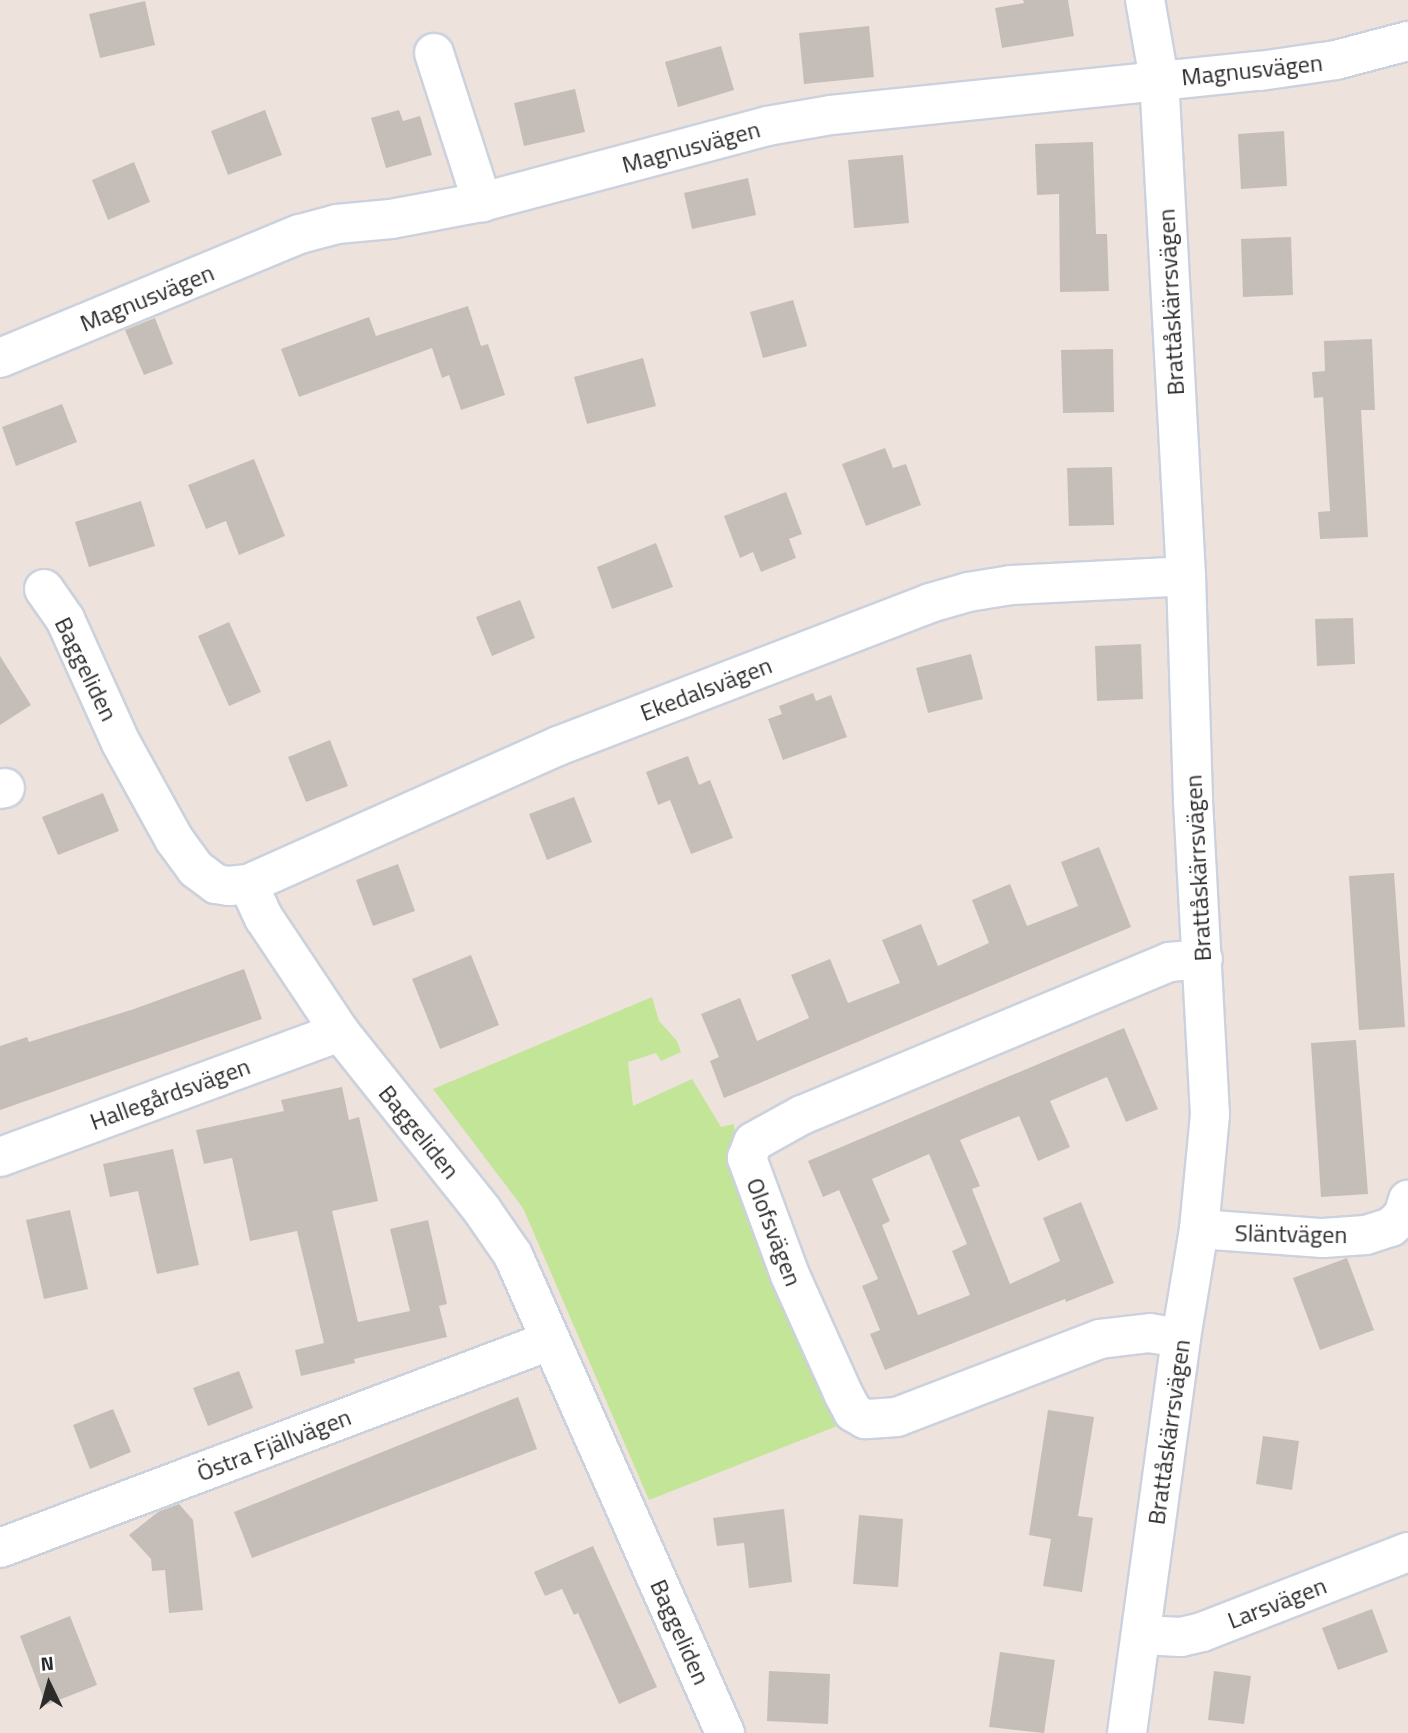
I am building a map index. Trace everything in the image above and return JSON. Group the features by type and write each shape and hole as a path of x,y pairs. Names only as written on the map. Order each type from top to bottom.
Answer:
{"street":[{"name":"Brattåskärrsvägen","path":"1127,1733 1181,1338 1199,1229 1210,1115 1193,799 1186,576 1159,79 1145,0"},
{"name":"Magnusvägen","path":"0,358 300,234 337,224 391,219 482,202 767,126 831,115 1159,79 1260,71 1336,60 1408,41"},
{"path":"434,53 482,202"},
{"name":"Ekedalsvägen","path":"248,884 558,746 930,603 968,592 1011,585 1186,576"},
{"name":"Baggeliden","path":"44,589 65,619 121,743 174,839 196,869 216,884 248,884 264,918 340,1032 482,1210 513,1255 725,1733"},
{"name":"Olofsvägen","path":"1181,1338 1150,1334 1100,1339 897,1417 865,1419 853,1412 790,1275 747,1158 753,1142 802,1115 1169,962 1203,958"},
{"name":"Hallegårdsvägen","path":"0,1157 340,1032"},
{"name":"Släntvägen","path":"1199,1229 1323,1238 1366,1235 1391,1227 1403,1216 1408,1200"},
{"name":"Östra Fjällvägen","path":"0,1548 549,1341"},
{"name":"Larsvägen","path":"1142,1635 1181,1637 1202,1632 1408,1552"}],"green space":[{"path":"652,997 659,1021 677,1041 681,1052 661,1061 656,1053 628,1062 633,1106 692,1079 721,1127 734,1124 736,1147 850,1421 649,1500 523,1208 433,1089"}],"building":[{"path":"1023,0 1068,0 1074,36 1002,48 995,8 1024,3"},
{"path":"145,1 155,45 100,58 89,14"},
{"path":"869,26 874,77 804,84 799,33"},
{"path":"721,46 734,90 678,107 665,62"},
{"path":"575,89 585,132 524,146 514,103"},
{"path":"265,110 282,155 228,175 211,131"},
{"path":"399,110 403,121 420,116 432,155 386,168 371,118"},
{"path":"1284,131 1287,186 1241,189 1238,134"},
{"path":"1093,142 1096,234 1107,234 1109,291 1060,292 1059,194 1037,195 1035,144"},
{"path":"903,155 909,223 854,228 848,160"},
{"path":"134,162 150,202 108,220 92,180"},
{"path":"748,178 756,215 692,229 684,193"},
{"path":"1291,237 1293,295 1243,297 1241,239"},
{"path":"793,300 807,346 763,358 750,312"},
{"path":"468,306 481,346 488,344 505,395 461,410 449,375 442,378 432,348 299,397 281,349 369,317 376,336"},
{"path":"155,318 173,364 144,375 125,330"},
{"path":"1372,339 1375,410 1361,410 1368,537 1320,539 1318,512 1330,511 1323,397 1314,398 1312,372 1325,371 1324,341"},
{"path":"1113,349 1114,412 1063,413 1061,350"},
{"path":"643,358 656,406 587,424 574,377"},
{"path":"62,404 77,442 16,466 2,427"},
{"path":"885,448 893,468 906,464 921,505 866,526 842,464"},
{"path":"254,459 285,536 239,555 226,521 206,529 188,485"},
{"path":"1112,467 1114,525 1069,526 1067,468"},
{"path":"786,492 802,534 789,539 796,558 761,572 753,552 740,558 724,516"},
{"path":"141,501 155,546 89,567 75,522"},
{"path":"656,543 673,587 612,609 597,567"},
{"path":"520,600 535,638 492,656 476,617"},
{"path":"1353,618 1355,664 1317,666 1315,619"},
{"path":"229,622 261,692 229,706 198,636"},
{"path":"1141,644 1143,699 1097,701 1095,646"},
{"path":"971,654 983,699 928,713 916,668"},
{"path":"0,656 31,705 0,725"},
{"path":"813,693 816,701 831,695 847,737 783,760 768,719 782,714 779,706"},
{"path":"330,740 348,786 306,802 288,757"},
{"path":"688,756 699,785 710,780 733,838 691,854 670,800 658,805 646,772"},
{"path":"103,793 119,831 58,855 42,817"},
{"path":"574,797 592,842 547,860 529,814"},
{"path":"1099,847 1131,927 724,1098 710,1061 719,1057 701,1014 740,998 757,1041 809,1018 791,975 830,959 848,1003 900,983 882,940 921,924 938,966 989,943 972,900 1010,884 1027,926 1078,906 1061,862"},
{"path":"398,864 415,911 373,926 356,880"},
{"path":"1394,873 1405,1027 1359,1030 1349,876"},
{"path":"471,955 499,1025 440,1049 412,979"},
{"path":"244,969 262,1019 0,1110 0,1046 27,1037 29,1042 134,1009"},
{"path":"1124,1028 1158,1109 1126,1122 1107,1077 1050,1101 1070,1147 1038,1161 1019,1116 960,1140 980,1186 972,1189 1010,1284 1060,1261 1043,1218 1081,1202 1114,1283 1066,1302 1065,1299 885,1370 870,1334 880,1330 862,1286 878,1279 839,1190 823,1197 808,1161","holes":["929,1154 967,1244 952,1251 970,1295 918,1315 882,1225 890,1221 872,1179"]},
{"path":"1356,1040 1368,1194 1321,1197 1311,1043"},
{"path":"342,1087 349,1120 359,1117 378,1201 332,1211 358,1322 410,1311 390,1229 428,1220 447,1304 439,1306 447,1337 354,1359 355,1363 301,1376 295,1350 324,1343 297,1231 250,1241 232,1158 204,1164 196,1130 284,1111 281,1100"},
{"path":"173,1149 199,1265 157,1274 138,1191 110,1197 103,1164"},
{"path":"70,1210 88,1289 44,1299 26,1220"},
{"path":"1347,1258 1374,1330 1320,1350 1293,1278"},
{"path":"239,1371 253,1408 208,1426 193,1388"},
{"path":"518,1397 537,1449 252,1558 234,1512"},
{"path":"113,1409 131,1452 90,1469 73,1425"},
{"path":"1048,1410 1094,1417 1078,1516 1093,1518 1082,1592 1043,1586 1051,1539 1029,1535"},
{"path":"1263,1436 1299,1441 1292,1490 1256,1484"},
{"path":"179,1504 193,1520 203,1610 169,1613 165,1570 152,1571 151,1559 129,1535 158,1512"},
{"path":"784,1509 792,1582 749,1588 744,1543 717,1546 713,1518"},
{"path":"859,1515 903,1519 898,1587 853,1584"},
{"path":"593,1546 657,1687 619,1704 578,1613 574,1615 562,1589 545,1596 534,1572"},
{"path":"1372,1609 1388,1652 1338,1670 1322,1628"},
{"path":"70,1616 97,1685 46,1705 20,1636"},
{"path":"1000,1652 1055,1660 1044,1733 989,1727"},
{"path":"769,1671 830,1674 828,1724 767,1721"},
{"path":"1214,1671 1251,1676 1244,1724 1208,1720"}]}
